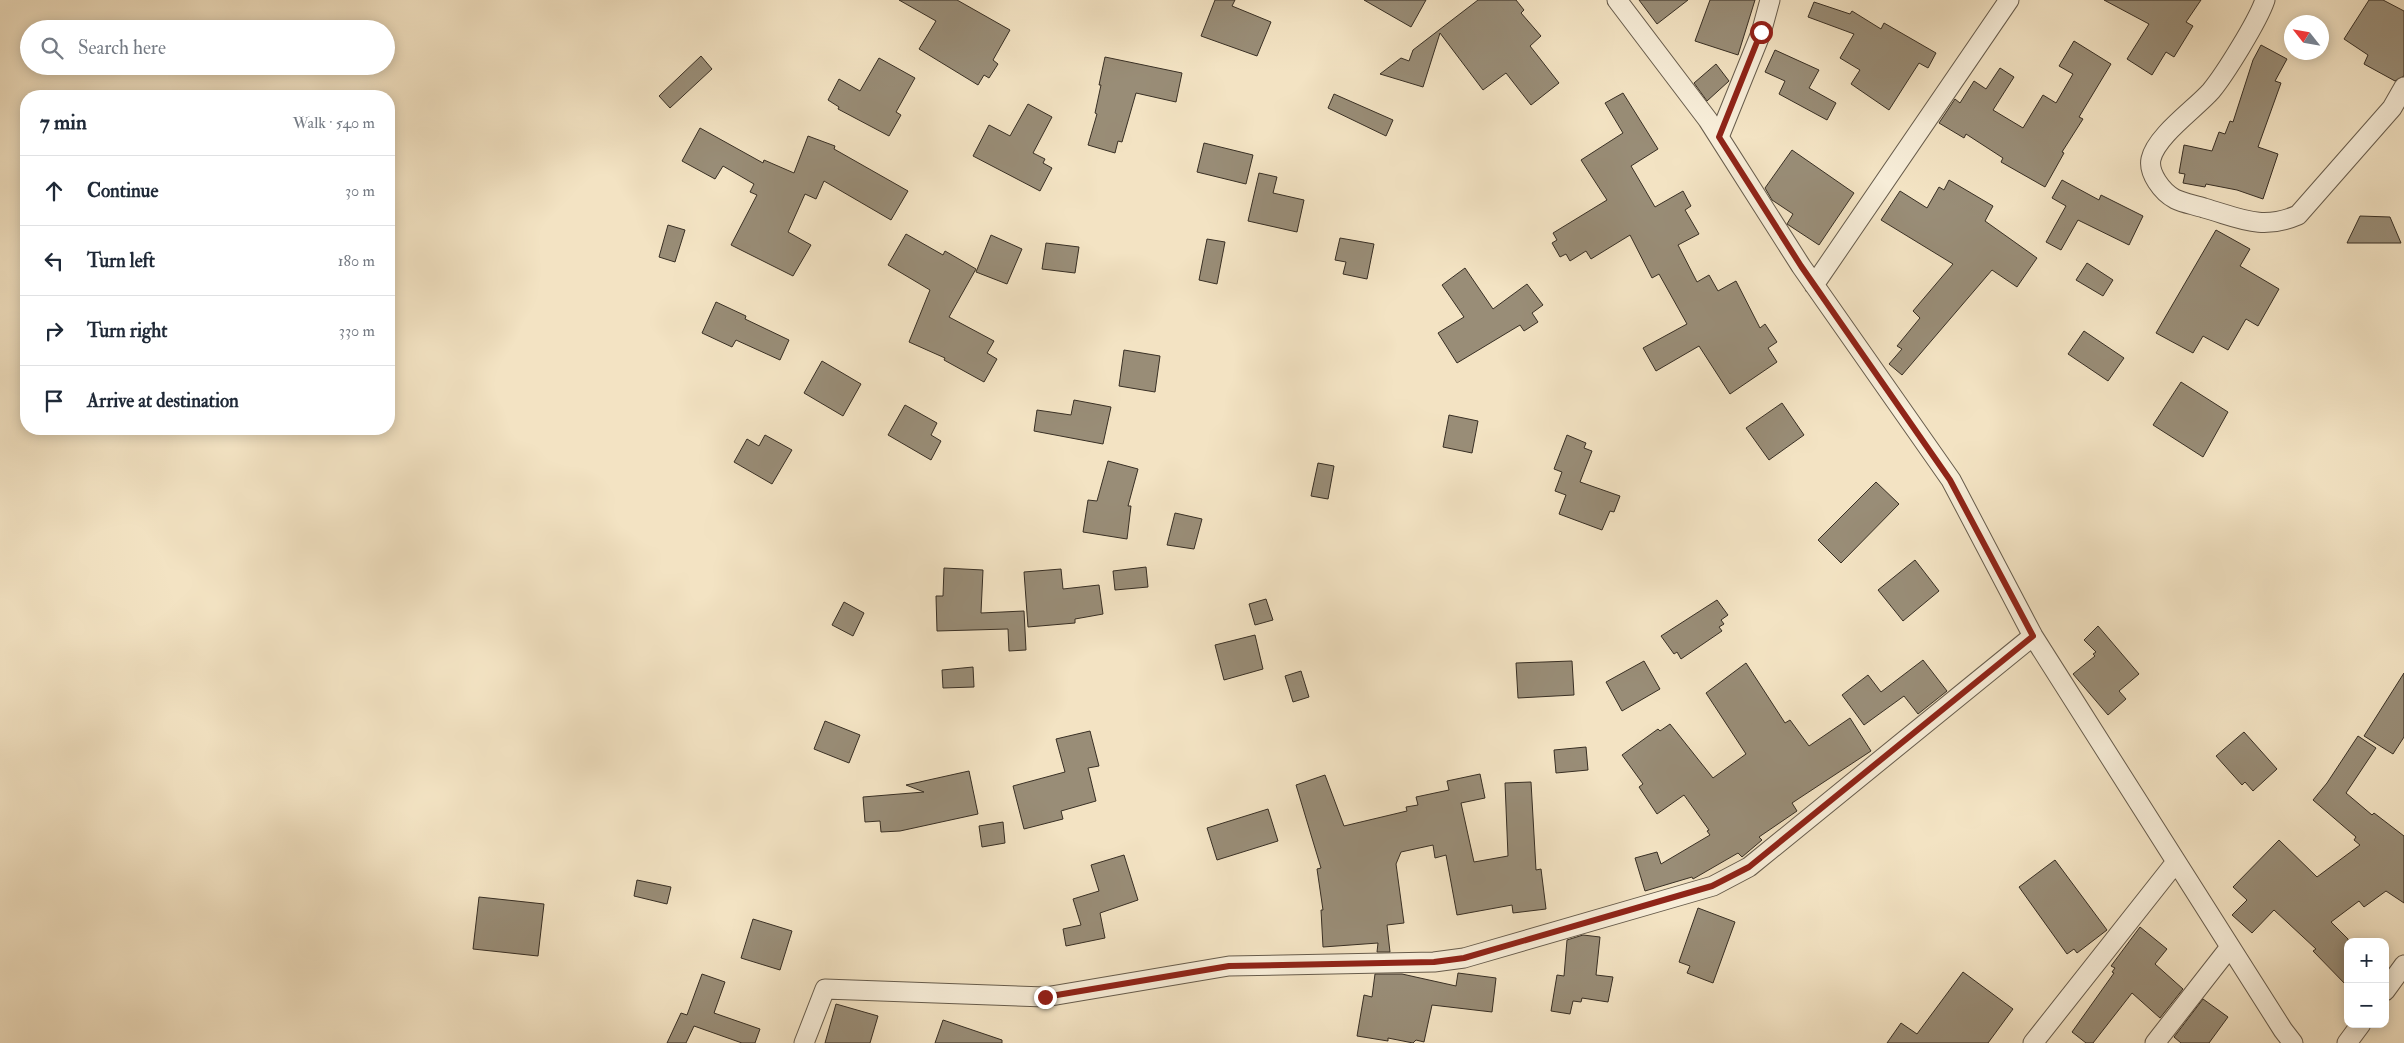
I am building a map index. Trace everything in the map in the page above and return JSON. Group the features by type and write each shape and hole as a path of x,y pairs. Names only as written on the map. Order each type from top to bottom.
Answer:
{"street":[{"path":"1617,0 1719,137 1814,285 1950,480 2033,636 2230,947 2283,1039"},
{"path":"1719,137 1761,32 1770,0"},
{"path":"1814,285 2009,0"},
{"path":"2265,0 2242,43 2212,90 2158,144 2150,160 2154,176 2162,188 2175,199 2258,224 2280,223 2298,215 2392,108 2404,87"},
{"path":"804,1043 825,989 1045,997 1229,966 1434,962 1464,958 1712,886 1749,867 2033,636"},
{"path":"2033,1043 2176,862"},
{"path":"2155,1043 2230,947"},
{"path":"2389,986 2404,965"},
{"path":"2348,1043 2358,1028"}],"building":[{"path":"899,0 957,0 1010,30 993,60 998,64 989,78 984,75 978,85 919,49 936,21"},
{"path":"1215,0 1235,0 1232,6 1271,22 1257,56 1201,36"},
{"path":"1364,0 1426,0 1411,27"},
{"path":"1478,0 1516,0 1524,10 1521,13 1541,36 1530,46 1559,83 1531,105 1506,73 1483,90 1440,33 1423,87 1380,74 1401,58 1409,61 1413,50"},
{"path":"1639,0 1688,0 1657,24"},
{"path":"1710,0 1755,0 1738,55 1695,41"},
{"path":"2104,0 2201,0 2186,22 2193,26 2174,57 2166,52 2152,75 2127,59 2149,24"},
{"path":"2369,0 2383,0 2404,11 2404,76 2395,81 2364,64 2368,55 2344,39"},
{"path":"1814,2 1850,14 1852,11 1881,29 1884,23 1936,53 1928,68 1919,63 1889,110 1851,84 1860,70 1840,58 1854,34 1808,17"},
{"path":"2074,41 2111,64 2079,117 2083,119 2062,152 2064,153 2045,187 2001,162 2003,158 1966,134 1964,138 1939,123 1955,99 1960,103 1974,81 1986,89 2000,68 2014,77 1993,110 2023,128 2043,95 2056,103 2073,74 2059,66"},
{"path":"2261,45 2286,60 2275,81 2281,83 2258,147 2278,154 2263,199 2237,190 2206,184 2205,187 2183,183 2185,174 2179,173 2184,145 2212,151 2219,132 2225,134 2230,121 2233,122 2253,60"},
{"path":"1775,50 1819,70 1809,88 1836,103 1827,120 1779,94 1785,81 1765,72"},
{"path":"701,56 712,69 670,108 659,96"},
{"path":"1105,57 1182,73 1176,102 1136,93 1122,142 1118,141 1115,153 1088,145 1097,114 1095,113"},
{"path":"879,58 915,78 896,112 901,115 889,136 838,109 839,107 828,100 839,79 860,91"},
{"path":"1716,64 1729,81 1707,101 1694,83"},
{"path":"1623,93 1658,149 1631,166 1655,207 1683,191 1691,206 1685,210 1699,234 1678,245 1697,282 1709,275 1718,291 1736,281 1760,328 1765,324 1777,342 1768,348 1777,362 1730,394 1699,346 1656,371 1643,348 1687,324 1659,274 1652,278 1630,235 1591,259 1586,251 1570,261 1566,254 1560,257 1552,243 1557,240 1553,233 1607,200 1581,160 1623,133 1605,103"},
{"path":"1334,94 1393,120 1386,136 1328,108"},
{"path":"1028,104 1052,117 1033,153 1045,159 1043,163 1052,168 1040,191 973,156 989,125 1010,136"},
{"path":"700,128 763,163 764,160 794,173 808,136 835,146 834,149 908,191 891,220 824,181 816,199 805,194 788,232 811,245 793,276 731,245 757,195 750,192 754,184 723,166 715,179 682,161"},
{"path":"1204,143 1253,155 1246,184 1197,172"},
{"path":"1792,150 1854,193 1819,245 1787,224 1793,214 1772,200 1765,188"},
{"path":"1259,173 1277,177 1273,193 1304,200 1297,232 1248,221"},
{"path":"1949,180 1993,206 1985,221 2037,258 2017,287 1992,270 1902,375 1889,364 1902,349 1897,346 1920,318 1913,311 1953,264 1881,220 1900,191 1927,208 1939,187 1944,190"},
{"path":"2062,180 2099,200 2101,195 2143,216 2129,245 2078,220 2061,250 2046,242 2066,206 2052,198"},
{"path":"2360,216 2390,217 2401,243 2347,243"},
{"path":"668,225 685,230 675,262 659,257"},
{"path":"2216,230 2250,249 2240,266 2279,289 2258,326 2246,319 2228,350 2203,336 2193,353 2156,333"},
{"path":"906,234 943,255 945,251 976,269 949,317 994,341 987,353 997,359 984,382 944,360 945,358 909,342 930,290 888,265"},
{"path":"991,235 1022,249 1007,284 976,272"},
{"path":"1340,238 1374,244 1367,279 1343,274 1346,262 1335,260"},
{"path":"1207,239 1225,242 1217,284 1199,280"},
{"path":"1046,243 1079,247 1075,273 1042,269"},
{"path":"2087,263 2113,280 2103,296 2076,280"},
{"path":"1465,268 1493,309 1527,284 1543,305 1532,313 1538,322 1524,331 1520,325 1457,363 1438,333 1464,317 1442,285"},
{"path":"716,302 746,316 745,319 789,340 780,360 736,340 732,347 702,333"},
{"path":"2084,331 2124,358 2108,381 2068,354"},
{"path":"1124,350 1160,356 1155,392 1119,386"},
{"path":"822,361 861,384 843,416 804,393"},
{"path":"2181,382 2228,412 2203,457 2153,425"},
{"path":"1074,400 1111,407 1103,444 1034,431 1037,410 1071,415"},
{"path":"1782,403 1804,435 1769,460 1746,428"},
{"path":"905,405 937,423 931,435 941,441 931,460 888,435"},
{"path":"1449,415 1478,421 1472,453 1443,447"},
{"path":"765,435 792,450 772,484 734,462 747,439 759,446"},
{"path":"1567,435 1586,443 1584,448 1592,451 1580,482 1620,496 1614,512 1610,511 1602,530 1559,514 1566,495 1555,491 1562,472 1554,469"},
{"path":"1108,461 1138,469 1128,506 1131,506 1127,539 1083,532 1088,500 1097,501"},
{"path":"1318,463 1334,466 1328,499 1311,496"},
{"path":"1876,482 1899,504 1841,563 1818,540"},
{"path":"1175,513 1202,519 1194,549 1167,545"},
{"path":"1915,560 1939,591 1903,621 1878,590"},
{"path":"1146,567 1148,587 1115,590 1113,571"},
{"path":"944,568 983,570 981,613 1024,611 1026,650 1009,651 1008,629 937,631 936,596 943,596"},
{"path":"1061,569 1063,589 1099,585 1103,614 1075,619 1075,623 1028,627 1024,572"},
{"path":"1266,599 1273,620 1255,625 1249,604"},
{"path":"1717,600 1728,615 1721,620 1724,624 1719,627 1722,631 1681,659 1677,652 1674,654 1661,636"},
{"path":"844,602 864,613 853,636 832,625"},
{"path":"2098,626 2139,674 2119,691 2126,699 2108,715 2073,674 2095,656 2093,654 2096,652 2084,640"},
{"path":"1255,635 1263,669 1224,680 1215,645"},
{"path":"1923,660 1947,691 1918,714 1904,696 1864,725 1842,695 1868,675 1881,692"},
{"path":"1572,661 1574,695 1518,698 1516,663"},
{"path":"1644,661 1660,689 1622,711 1606,682"},
{"path":"1746,663 1785,723 1790,720 1809,746 1850,718 1871,751 1792,803 1797,811 1759,837 1762,840 1742,857 1738,853 1693,879 1692,877 1645,891 1635,858 1657,852 1661,864 1710,835 1707,831 1709,830 1684,795 1657,814 1639,787 1643,784 1622,755 1658,729 1660,731 1670,724 1713,778 1746,754 1706,693"},
{"path":"973,667 974,687 943,688 942,670"},
{"path":"1301,671 1309,697 1293,702 1285,676"},
{"path":"2404,673 2404,737 2393,754 2364,736"},
{"path":"825,721 860,735 849,763 814,749"},
{"path":"1090,731 1099,766 1088,768 1096,801 1061,811 1063,819 1024,829 1013,786 1065,772 1056,739"},
{"path":"2244,732 2277,769 2253,791 2245,782 2242,785 2216,756"},
{"path":"2358,736 2376,748 2346,793 2372,815 2374,813 2404,836 2404,903 2386,891 2364,907 2359,901 2331,922 2347,938 2344,938 2344,983 2313,951 2316,949 2274,910 2252,933 2232,915 2247,900 2233,887 2279,840 2317,877 2360,845 2354,840 2356,837 2313,800 2327,783"},
{"path":"1586,747 1588,770 1556,773 1554,750"},
{"path":"969,771 978,814 900,831 881,832 880,821 865,822 863,797 924,792 906,785"},
{"path":"1480,774 1485,798 1461,803 1474,862 1508,856 1505,783 1531,782 1536,870 1541,869 1546,909 1513,913 1512,905 1457,915 1446,855 1435,858 1433,845 1401,852 1396,864 1404,923 1387,925 1390,952 1377,952 1378,943 1323,947 1321,910 1323,910 1317,869 1321,868 1296,785 1325,775 1344,826 1407,811 1406,807 1418,805 1416,797 1449,790 1447,781"},
{"path":"1268,809 1278,841 1217,860 1207,828"},
{"path":"1003,822 1005,843 982,847 979,826"},
{"path":"1124,855 1138,900 1100,913 1105,938 1066,946 1063,929 1081,925 1073,899 1099,891 1091,865"},
{"path":"2055,860 2107,930 2077,953 2074,949 2067,954 2019,887"},
{"path":"637,880 671,887 667,904 634,896"},
{"path":"479,897 544,904 538,956 473,949"},
{"path":"1698,908 1735,922 1713,983 1687,973 1690,966 1679,962"},
{"path":"753,919 792,931 780,970 741,958"},
{"path":"2140,927 2167,949 2155,964 2183,989 2160,1018 2132,993 2093,1043 2086,1043 2072,1032 2114,973 2112,972 2115,968 2111,966"},
{"path":"1583,935 1600,937 1596,975 1613,977 1608,1002 1582,998 1581,1002 1573,1001 1570,1014 1551,1011 1557,975 1564,976 1567,940"},
{"path":"1963,972 2013,1009 1988,1043 1887,1043 1901,1023 1917,1034"},
{"path":"1458,973 1496,978 1492,1012 1432,1005 1424,1042 1416,1040 1413,1043 1388,1038 1388,1041 1357,1036 1364,995 1372,997 1375,974 1402,974 1456,986"},
{"path":"702,974 725,982 714,1013 760,1029 755,1043 742,1043 694,1026 686,1043 667,1043 681,1013 687,1015"},
{"path":"2203,999 2228,1017 2209,1043 2181,1043 2174,1037"},
{"path":"836,1004 878,1016 870,1043 825,1043"},
{"path":"943,1020 1002,1040 1002,1043 935,1043"}],"route":[{"path":"1045,997 1229,966 1434,962 1464,958 1712,886 1749,867 2033,636 1950,480 1801,266 1719,137 1761,32"}]}
